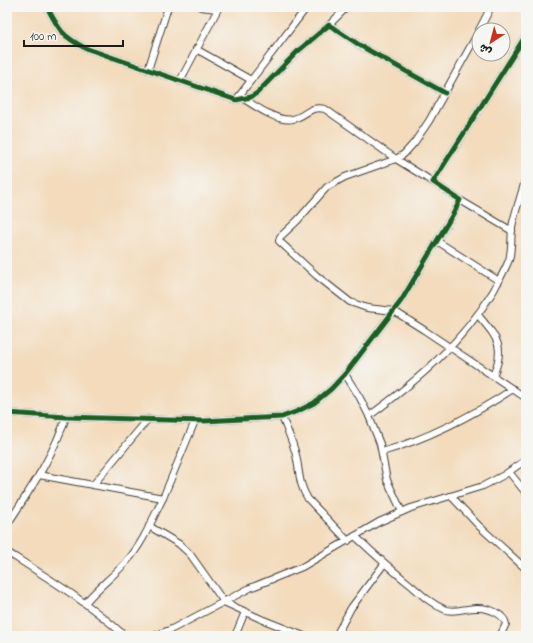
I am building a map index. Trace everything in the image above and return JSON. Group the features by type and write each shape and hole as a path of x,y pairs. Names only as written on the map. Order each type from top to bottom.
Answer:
{"street":[{"path":"47,7 60,30 71,41 95,52 180,80 226,98 236,100 251,97 263,88 298,51 329,25 347,7"},
{"path":"148,70 168,7"},
{"path":"180,80 218,8 201,7"},
{"path":"236,100 307,7"},
{"path":"483,22 491,7"},
{"path":"329,25 361,46 445,93"},
{"path":"433,182 526,35"},
{"path":"471,45 429,121 414,143 404,154 396,159 345,177 327,187 297,221 280,237 279,241 327,284 350,302 367,308 394,312 424,330 526,398"},
{"path":"196,49 251,80"},
{"path":"244,99 269,114 288,120 297,118 316,108 325,110 396,159 512,231"},
{"path":"369,416 410,386 428,370 478,315 499,281 509,260 512,249 512,231 525,182"},
{"path":"7,413 66,417 239,420 282,417 298,411 314,403 331,389 345,374 394,312 460,200"},
{"path":"437,241 499,281"},
{"path":"478,315 490,330 496,340 499,350 499,363 493,376"},
{"path":"345,374 369,416 382,452 387,480 402,512"},
{"path":"382,452 420,439 472,415 513,389"},
{"path":"7,525 39,475 61,433 66,417"},
{"path":"282,417 294,446 298,462 300,484 303,492 348,541"},
{"path":"93,485 148,419"},
{"path":"85,603 135,551 150,526 195,420"},
{"path":"154,636 172,629 269,580 302,567 379,522 402,512 483,486 509,472 526,460"},
{"path":"509,472 526,493"},
{"path":"39,475 162,498"},
{"path":"451,496 478,526 526,569"},
{"path":"150,526 179,544 190,554 224,602 304,636"},
{"path":"355,536 384,564 441,608 454,611 478,607 485,608 499,614 504,618 506,624 500,636"},
{"path":"7,552 60,585 85,603 125,636"},
{"path":"336,636 351,608 384,564"},
{"path":"235,636 245,612"},
{"path":"172,629 175,636"}],"cycle path":[{"path":"47,7 62,32 71,40 85,48 236,100 251,97 257,93 298,51 329,25 361,46 445,93"},
{"path":"7,413 66,417 204,421 282,417 314,403 331,389 345,374 401,301 453,214 460,200 433,182 526,35"}]}
